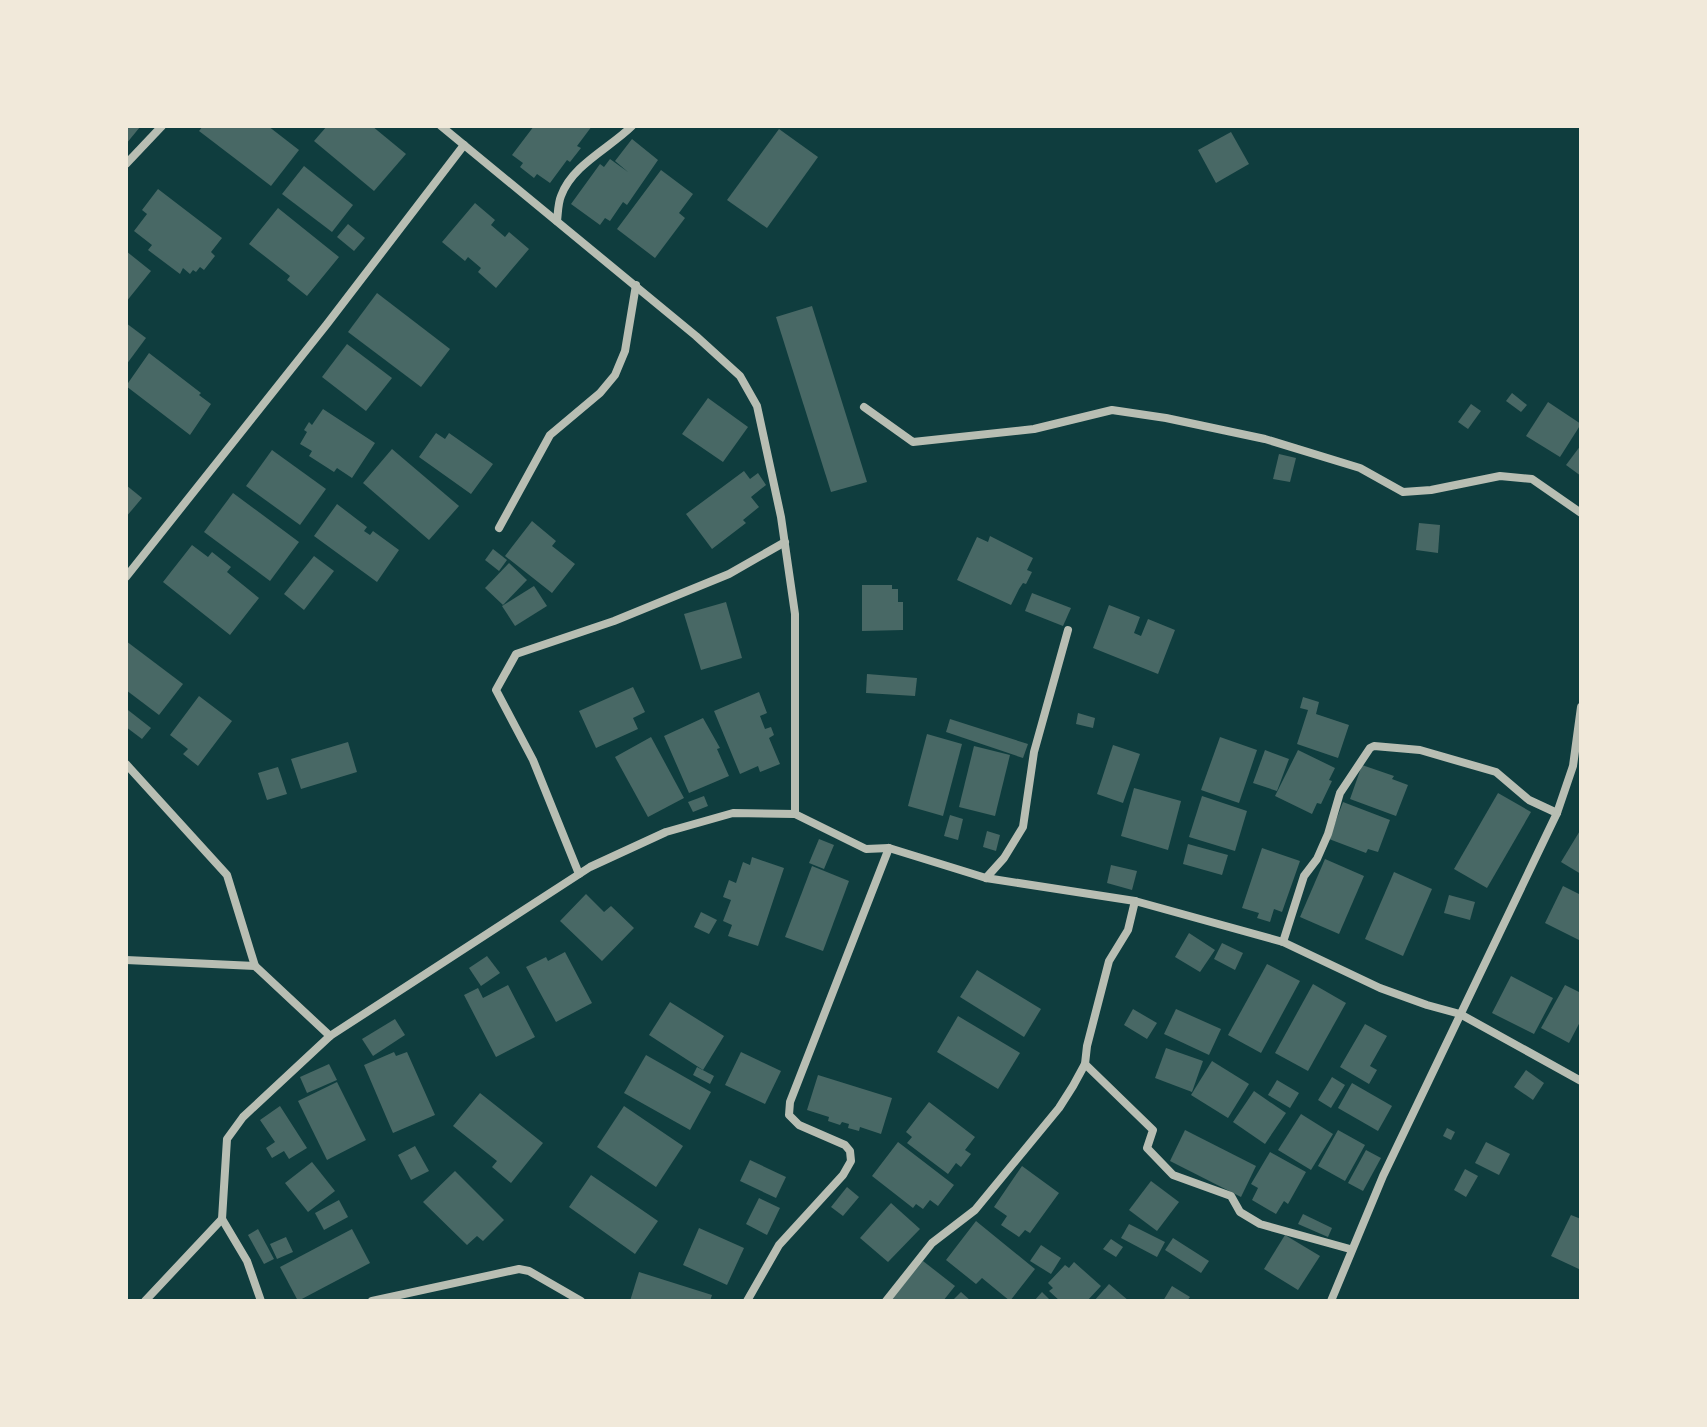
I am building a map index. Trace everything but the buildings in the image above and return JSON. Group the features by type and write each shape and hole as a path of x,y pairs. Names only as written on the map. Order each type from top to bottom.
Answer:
{"street":[{"path":"126,164 162,126"},
{"path":"441,126 636,285 740,376 757,406 785,542 795,614 795,814"},
{"path":"557,221 560,197 566,185 581,167 632,126"},
{"path":"126,577 327,324 464,145"},
{"path":"499,528 550,435 600,393 615,375 625,351 636,285"},
{"path":"864,407 913,442 1034,429 1112,410 1265,439 1360,468 1403,492 1431,490 1500,476 1532,479 1581,513"},
{"path":"579,874 533,760 496,690 516,654 614,621 715,580 785,542"},
{"path":"986,878 1004,858 1023,827 1034,752 1068,630"},
{"path":"1331,1301 1350,1249 1557,813 1573,766 1581,707"},
{"path":"1283,942 1304,876 1317,859 1328,834 1340,793 1374,746 1420,750 1496,772 1529,800 1557,813"},
{"path":"126,764 227,875 255,966 330,1036"},
{"path":"261,1301 247,1261 222,1219 227,1139 243,1117 330,1036 579,874 666,832 733,813 795,814 866,849 889,848 986,878 1135,901 1283,942 1380,988 1460,1014 1581,1081"},
{"path":"747,1301 779,1245 843,1175 851,1161 850,1151 845,1145 799,1125 789,1115 790,1102 889,848"},
{"path":"886,1301 932,1243 975,1210 1059,1108 1085,1064 1109,961 1128,930 1135,901"},
{"path":"126,960 255,966"},
{"path":"1085,1064 1153,1130 1147,1148 1173,1175 1231,1196 1240,1212 1260,1224 1350,1249"},
{"path":"145,1301 222,1219"},
{"path":"372,1301 519,1269 529,1271 581,1301"}]}
